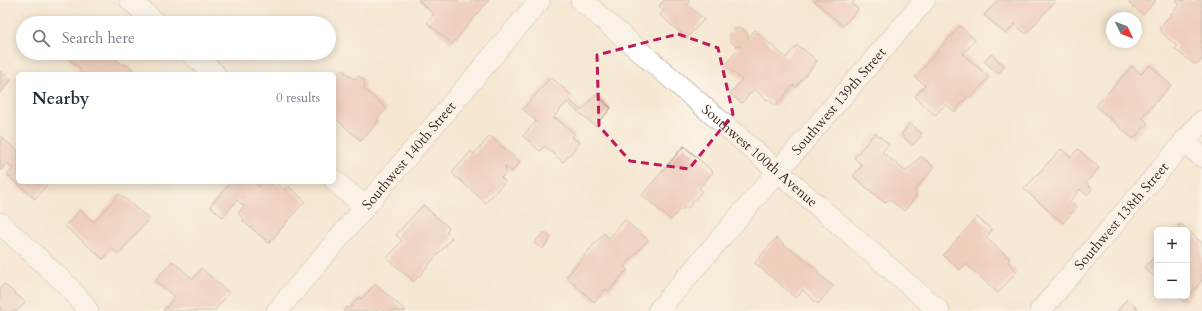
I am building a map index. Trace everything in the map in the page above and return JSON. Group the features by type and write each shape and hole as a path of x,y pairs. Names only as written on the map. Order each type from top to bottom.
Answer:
{"street":[{"path":"130,0 148,16"},
{"name":"Southwest 140th Street","path":"277,311 540,0"},
{"name":"Southwest 100th Avenue","path":"581,0 939,311"},
{"name":"Southwest 139th Street","path":"658,311 925,0"},
{"path":"199,60 213,72"},
{"name":"Southwest 138th Street","path":"1040,311 1202,120"},
{"path":"1184,141 1202,157"},
{"path":"336,182 365,207"},
{"path":"0,223 66,284 88,311"}],"highlighted area":[{"path":"678,34 718,48 733,114 689,169 630,161 599,126 597,55"}],"building":[{"path":"418,0 489,0 452,44 427,23 434,14"},
{"path":"664,0 690,0 687,4 704,19 687,38 660,15 664,10 659,6"},
{"path":"813,0 855,0 851,4 858,9 843,26"},
{"path":"998,0 1056,0 1026,34 1015,24 1006,34 984,15"},
{"path":"1132,0 1156,0 1143,15 1142,12 1140,12 1129,3"},
{"path":"1175,0 1202,0 1202,59 1198,64 1196,62 1194,64 1175,49 1177,46 1161,32 1162,31 1159,28 1180,4"},
{"path":"960,26 975,40 963,54 989,77 971,98 968,96 955,112 946,104 935,115 915,97 925,85 915,77"},
{"path":"742,28 747,33 748,38 755,30 786,58 797,45 817,61 796,87 793,85 776,106 754,89 742,103 730,94 742,80 725,65 741,46 736,46 730,41 730,34 734,29"},
{"path":"991,54 1005,66 998,74 984,61"},
{"path":"70,60 117,60 124,66 126,64 135,72 80,72 81,70"},
{"path":"1150,65 1171,85 1142,117 1148,123 1133,139 1096,106 1132,66 1141,74"},
{"path":"342,69 353,79 359,76 364,80 365,86 363,88 387,109 377,119 379,121 361,141 336,119 336,76"},
{"path":"0,71 11,80 0,93"},
{"path":"551,77 572,96 569,100 581,111 596,94 611,108 595,126 567,102 553,118 554,120 556,118 575,134 572,137 580,143 563,162 545,146 540,151 523,136 536,121 523,109"},
{"path":"910,123 922,134 913,145 901,135"},
{"path":"875,133 889,144 882,152 906,172 921,156 934,167 915,190 917,195 904,211 889,199 885,203 853,176 862,165 854,158"},
{"path":"0,136 16,149 16,183 7,175 13,168 7,163 0,171"},
{"path":"490,136 520,162 512,172 505,166 506,173 501,178 505,181 486,203 452,173 471,151 474,154"},
{"path":"684,146 713,172 699,188 702,191 688,208 685,206 681,211 680,209 671,220 642,195"},
{"path":"1061,149 1071,157 1078,149 1099,168 1086,183 1092,189 1087,195 1080,189 1070,201 1077,207 1063,223 1024,189"},
{"path":"18,184 47,184 35,199"},
{"path":"229,184 257,184 258,187 260,184 277,184 284,190 288,186 305,201 269,243 243,221 244,219 238,213 244,206 237,200 223,217 210,206"},
{"path":"119,194 149,219 118,254 112,249 103,259 65,226 80,210 94,222"},
{"path":"423,205 449,228 446,232 452,238 414,282 387,258 402,241 396,235"},
{"path":"977,217 992,230 986,238 1010,259 1008,262 1017,271 998,293 966,264 960,270 943,255"},
{"path":"625,220 648,240 624,267 627,270 609,291 606,289 594,302 566,277 604,233 609,238"},
{"path":"544,232 551,238 542,249 534,243"},
{"path":"1190,232 1202,243 1202,280 1190,295"},
{"path":"776,238 819,271 817,273 833,286 818,304 803,290 796,298 755,263"},
{"path":"1154,256 1154,276 1144,268"},
{"path":"172,261 193,279 201,268 229,293 214,311 163,311 175,297 155,281"},
{"path":"4,284 25,302 17,311 0,311 0,289"},
{"path":"375,284 406,311 343,311 347,307 349,309 359,297 361,299"},
{"path":"1127,299 1140,311 1117,311"}]}
